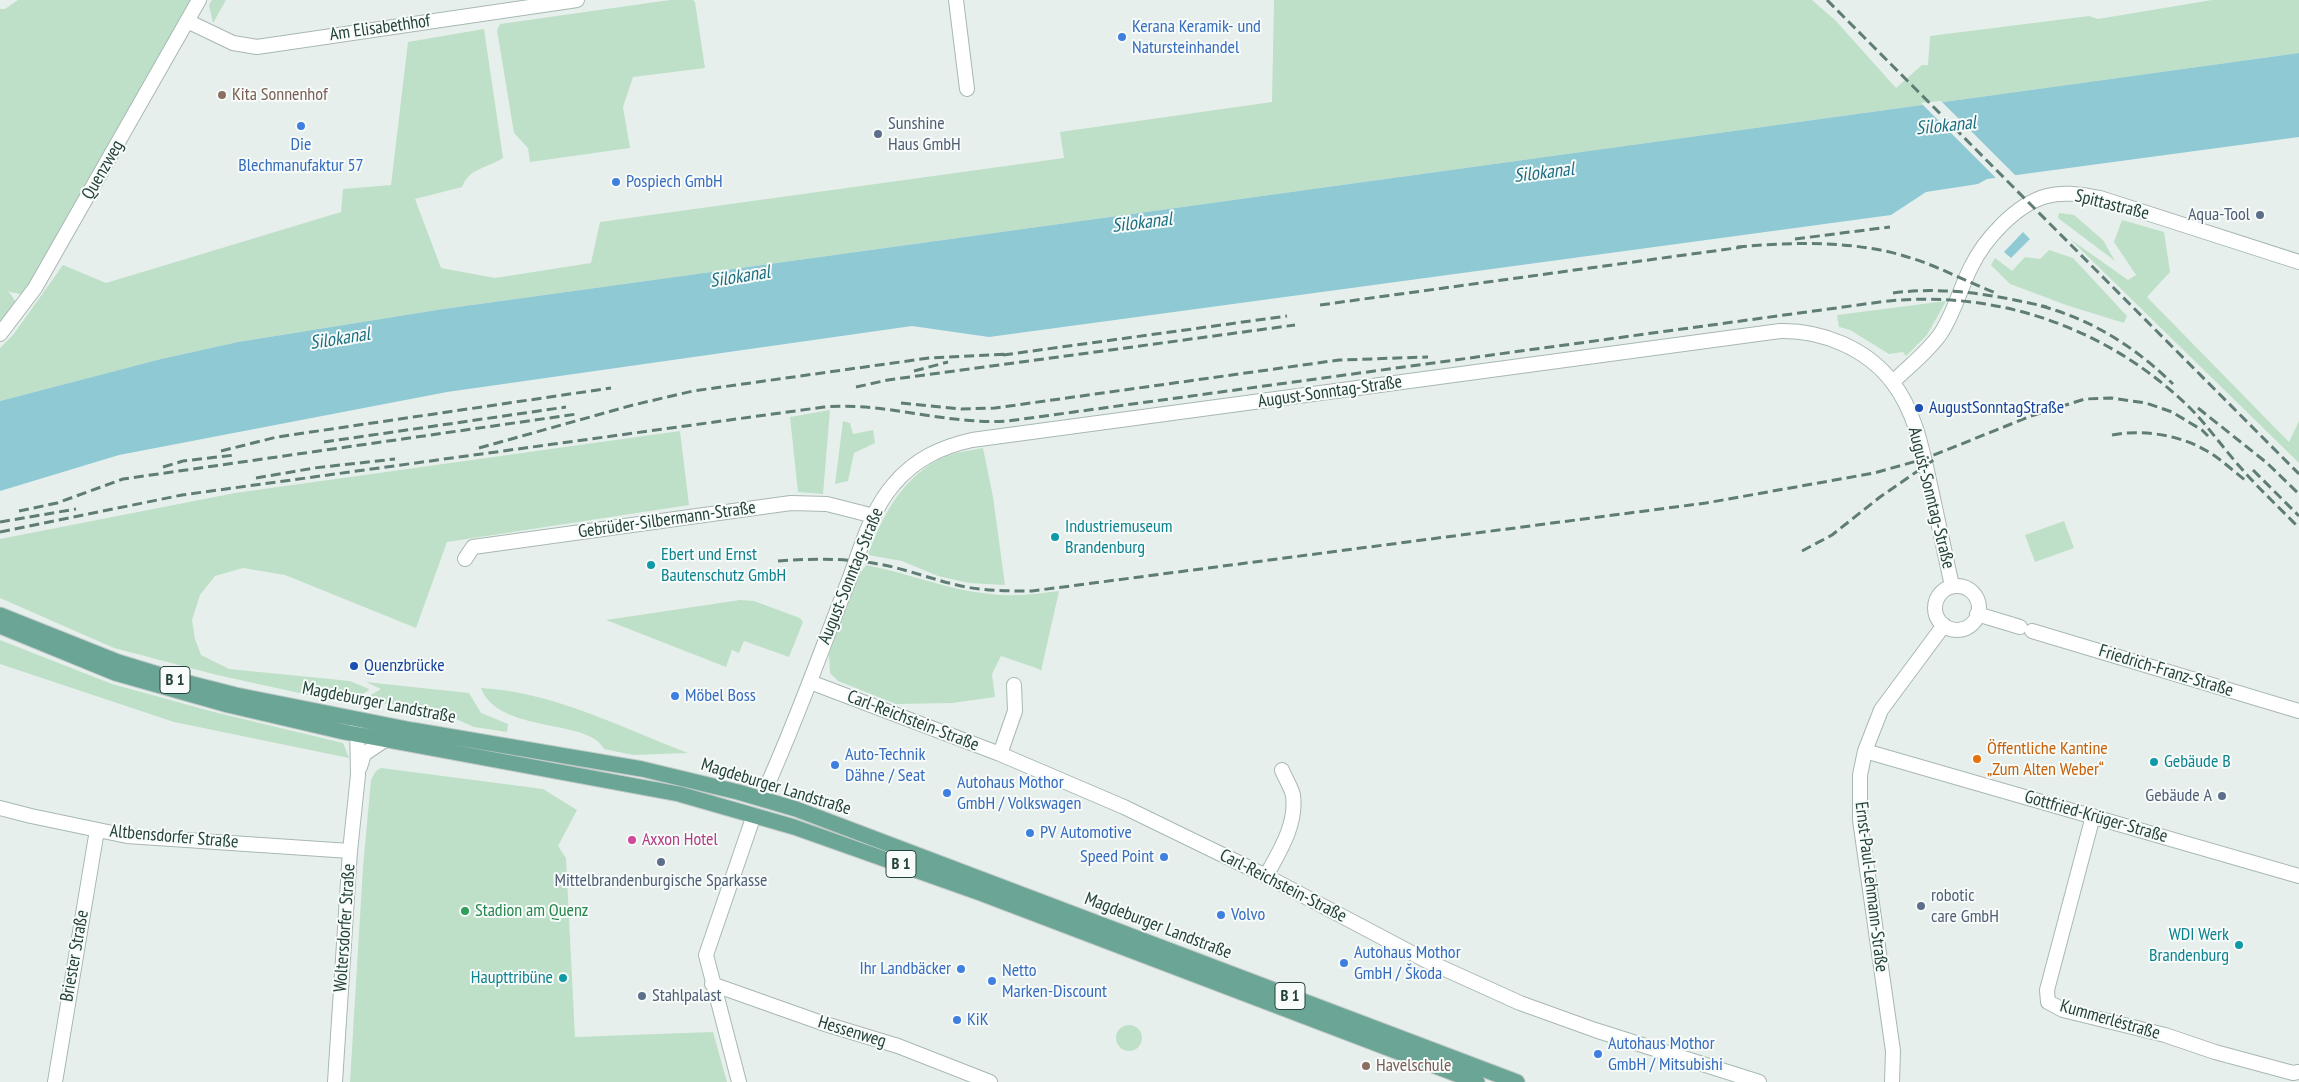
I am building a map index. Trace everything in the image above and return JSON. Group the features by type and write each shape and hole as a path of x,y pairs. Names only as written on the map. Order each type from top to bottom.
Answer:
{"main road":[{"name":"Magdeburger Landstraße","path":"0,615 118,662 236,695 412,730 642,769 761,799 883,841 1517,1082"},
{"name":"Magdeburger Landstraße","path":"0,626 115,673 228,705 385,740 647,787 754,815 832,839 983,894 1477,1082"},
{"path":"754,815 761,799"}],"street":[{"name":"Quenzweg","path":"0,334 35,288 199,0"},
{"name":"Am Elisabethhof","path":"187,21 232,43 257,47 577,0"},
{"path":"956,0 967,88"},
{"name":"Spittastraße","path":"1893,382 1925,352 1942,332 1971,266 1986,242 2000,227 2021,210 2046,196 2074,194 2100,198 2299,262"},
{"name":"August-Sonntag-Straße","path":"761,799 810,682 874,516 893,484 916,463 942,449 972,440 1780,331 1801,331 1832,339 1859,353 1893,382 1909,412 1919,439 1952,586"},
{"name":"Gebrüder-Silbermann-Straße","path":"465,559 473,547 791,503 827,504 874,516"},
{"path":"1952,586 1965,587 1973,593 1978,601 1977,614 1973,622 1961,629 1954,630 1944,625 1937,614 1937,604 1941,593 1952,586"},
{"name":"Friedrich-Franz-Straße","path":"1977,614 2299,711"},
{"name":"Ernst-Paul-Lehmann-Straße","path":"1892,1082 1893,1051 1860,820 1860,775 1865,751 1880,710 1944,625"},
{"name":"Carl-Reichstein-Straße","path":"810,682 1000,754 1124,807 1266,876 1425,960 1520,1003 1604,1033 1759,1082"},
{"path":"1000,754 1015,711 1014,685"},
{"name":"Woltersdorfer Straße","path":"335,1082 350,851 358,775 357,718"},
{"name":"Woltersdorfer Straße","path":"358,775 364,754 385,740"},
{"name":"Gottfried-Krüger-Straße","path":"1865,751 2299,876"},
{"path":"1266,876 1286,841 1292,817 1293,795 1282,770"},
{"name":"Altbensdorfer Straße","path":"0,808 96,830 160,840 350,851"},
{"path":"739,1082 706,962 708,947 754,815"},
{"name":"Kummerléstraße","path":"2093,816 2047,990 2048,1002 2063,1010 2165,1035 2215,1052 2299,1072"},
{"name":"Briester Straße","path":"55,1082 96,830"},
{"name":"Hessenweg","path":"712,984 822,1023 898,1046 990,1082"}],"green space":[{"path":"18,0 191,0 24,295 6,291 10,293 17,304 0,321 0,9 5,9"},
{"path":"212,0 226,0 213,23 209,5"},
{"path":"670,0 693,0 695,2 705,68 633,77 623,107 630,148 530,162 528,148 514,133 497,30 500,24"},
{"path":"1274,0 1812,0 1836,21 1896,88 1922,65 1928,65 1930,36 2089,16 2098,19 2212,0 2299,0 2299,53 443,309 238,342 161,359 0,401 0,348 13,335 63,265 106,283 341,212 343,189 391,185 408,42 484,29 503,158 474,172 462,187 415,199 441,268 495,278 591,263 600,222 1064,158 1060,132 1272,102"},
{"path":"2059,213 2074,215 2103,240 2115,261 2058,218"},
{"path":"2122,220 2164,232 2170,272 2147,297 2289,442 2299,421 2299,463 2070,239 2128,280 2136,275 2114,242"},
{"path":"2049,250 2073,258 2127,316 2124,323 2069,306 2010,284 1991,265 1995,258 2012,271 2025,257 2040,259"},
{"path":"1946,301 1927,335 1906,356 1903,352 1889,354 1850,330 1839,327 1837,315"},
{"path":"830,410 823,494 798,492 790,417"},
{"path":"843,421 850,423 853,434 873,430 875,443 854,453 848,481 835,484"},
{"path":"680,431 689,505 447,542 416,628 285,575 243,568 215,576 200,595 192,620 195,639 201,655 229,669 350,681 369,689 345,703 217,675 114,648 0,598 0,539 235,493"},
{"path":"983,448 993,497 1005,585 969,583 938,576 902,561 868,555 881,523 890,507 911,480 939,459 956,453"},
{"path":"2064,521 2074,548 2035,562 2025,535"},
{"path":"866,565 974,592 1016,595 1059,591 1041,671 1001,656 992,674 995,697 952,703 896,704 838,681 830,673 829,654 860,573"},
{"path":"740,600 754,601 800,618 803,622 789,657 744,641 739,653 732,650 726,667 606,620"},
{"path":"0,640 112,684 214,712 343,743 349,758 174,722 0,664"},
{"path":"366,682 469,693 481,713 508,724 507,732 474,727 449,716 393,704 363,703 364,699 381,689"},
{"path":"481,688 507,691 560,703 688,753 633,755 604,749 595,739 581,733 505,713 491,703"},
{"name":"Stadion am Quenz","path":"381,768 543,789 577,810 558,846 566,858 575,1037 713,1032 727,1082 350,1082 363,867 371,780 376,771"},
{"path":"1129,1025 1138,1029 1142,1038 1138,1047 1129,1051 1120,1047 1116,1038 1120,1029"}],"water":[{"name":"Silokanal","path":"2299,53 2299,137 1987,179 1978,184 1926,192 1891,215 989,337 912,326 447,392 119,455 0,491 0,401 161,359 238,342 443,309"},
{"path":"2023,232 2030,239 2011,258 2004,252"}],"pier":[{"path":"1941,101 2018,178 1998,180 1921,103"}],"railway":[{"path":"1827,0 2299,474"},
{"path":"1795,239 1890,227"},
{"path":"1737,247 1780,244 1824,244 1868,248 1911,258 1996,293"},
{"path":"1320,305 1743,247"},
{"path":"1893,293 1951,291 2009,299 2047,307"},
{"path":"0,532 182,495 824,407 848,406 893,410 961,420 1008,421 1880,302 1923,299 1965,301 2006,308 2046,319 2085,335 2122,355 2157,379 2189,407 2248,476 2299,528"},
{"path":"2041,306 2078,319 2112,336 2144,358 2173,384"},
{"path":"1003,355 1287,316"},
{"path":"856,387 888,380 1295,325"},
{"path":"479,448 633,405 693,391 929,358 1009,354"},
{"path":"901,403 961,409 995,408 1339,360 1428,357"},
{"path":"914,371 948,362"},
{"path":"221,451 277,437 611,388"},
{"path":"778,561 807,559 850,560 893,567 966,587 1032,591 1706,503 1874,473 1924,459 2031,416 2085,399 2111,398 2146,403 2172,412 2202,430 2208,436"},
{"path":"324,442 566,407"},
{"path":"2198,408 2267,463 2299,494"},
{"path":"19,511 57,503 123,479 577,414"},
{"path":"2112,435 2149,433 2185,441 2212,454 2245,480"},
{"path":"163,467 183,461 235,455"},
{"path":"256,478 314,468 395,459"},
{"path":"1802,551 1832,535 1880,497 1935,459"},
{"path":"2253,470 2299,516"},
{"path":"0,522 76,509"}],"place":[{"name":"Kerana Keramik- und Natursteinhandel","path":"1122,37"},
{"name":"Kita Sonnenhof","path":"222,95"},
{"name":"Die Blechmanufaktur 57","path":"301,126"},
{"name":"Sunshine Haus GmbH","path":"878,134"},
{"name":"Pospiech GmbH","path":"616,182"},
{"name":"Aqua-Tool","path":"2260,215"},
{"name":"AugustSonntagStraße","path":"1919,408"},
{"name":"Industriemuseum Brandenburg","path":"1055,537"},
{"name":"Ebert und Ernst Bautenschutz GmbH","path":"651,565"},
{"name":"Quenzbrücke","path":"354,666"},
{"name":"Möbel Boss","path":"675,696"},
{"name":"Öffentliche Kantine „Zum Alten Weber“","path":"1977,759"},
{"name":"Gebäude B","path":"2154,762"},
{"name":"Auto-Technik Dähne / Seat","path":"835,765"},
{"name":"Autohaus Mothor GmbH / Volkswagen","path":"947,793"},
{"name":"Gebäude A","path":"2222,796"},
{"name":"PV Automotive","path":"1030,833"},
{"name":"Axxon Hotel","path":"632,840"},
{"name":"Speed Point","path":"1164,857"},
{"name":"Mittelbrandenburgische Sparkasse","path":"661,862"},
{"name":"robotic care GmbH","path":"1921,906"},
{"name":"Stadion am Quenz","path":"465,911"},
{"name":"Volvo","path":"1221,915"},
{"name":"WDI Werk Brandenburg","path":"2239,945"},
{"name":"Autohaus Mothor GmbH / Škoda","path":"1344,963"},
{"name":"Ihr Landbäcker","path":"961,969"},
{"name":"Haupttribüne","path":"563,978"},
{"name":"Netto Marken-Discount","path":"992,981"},
{"name":"Stahlpalast","path":"642,996"},
{"name":"KiK","path":"957,1020"},
{"name":"Autohaus Mothor GmbH / Mitsubishi","path":"1598,1054"},
{"name":"Havelschule","path":"1366,1066"}]}
